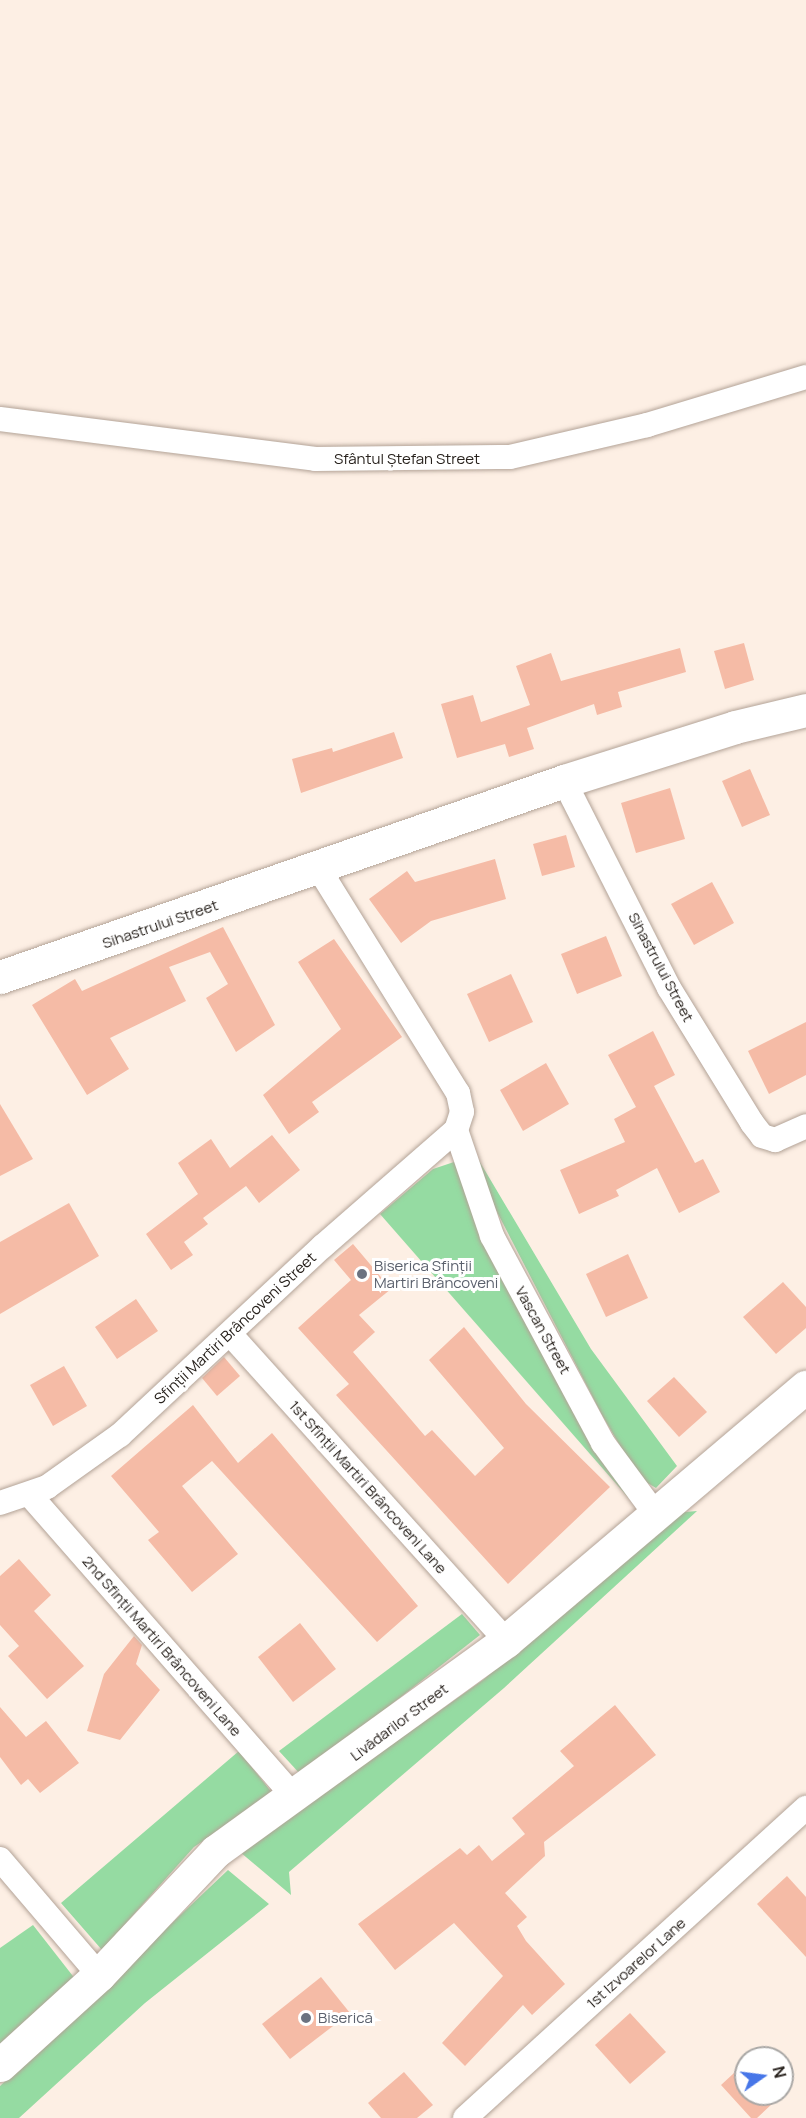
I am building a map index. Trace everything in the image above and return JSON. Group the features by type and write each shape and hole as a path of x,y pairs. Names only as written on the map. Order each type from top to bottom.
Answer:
{"street":[{"name":"Sfântul Ștefan Street","path":"0,418 315,459 510,457 647,425 806,377"},
{"name":"Sihastrului Street","path":"0,977 319,869 564,781 735,727 806,710"},
{"name":"Sihastrului Street","path":"564,781 669,988 752,1123 762,1136 775,1140 806,1126"},
{"path":"319,869 458,1093 462,1112 456,1130"},
{"name":"Sfinții Martiri Brâncoveni Street","path":"0,1503 29,1494 120,1435 456,1130"},
{"name":"Vascan Street","path":"456,1130 492,1236 603,1443 656,1515"},
{"name":"1st Sfînții Martiri Brâncoveni Lane","path":"230,1334 506,1641"},
{"name":"Livădarilor Street","path":"0,2064 99,1975 216,1851 295,1798 506,1641 806,1387"},
{"name":"2nd Sfinții Martiri Brâncoveni Lane","path":"29,1494 295,1798"},
{"name":"1st Izvoarelor Lane","path":"465,2118 806,1808"},
{"path":"0,1860 99,1975"}],"green space":[{"path":"471,1147 591,1349 677,1466 656,1488 639,1478 602,1415 496,1210"},
{"path":"457,1161 632,1502 380,1214 433,1169"},
{"path":"697,1511 504,1688 289,1872 291,1895 240,1852 483,1680 674,1513"},
{"path":"462,1614 480,1635 301,1775 279,1751"},
{"path":"239,1751 273,1794 194,1847 102,1950 61,1903"},
{"path":"228,1870 269,1904 145,2003 19,2118 0,2118 0,2086"},
{"path":"33,1925 76,1980 0,2050 0,1948"}],"building":[{"path":"744,643 754,680 725,689 714,651"},
{"path":"680,648 686,672 618,692 622,707 597,715 594,704 527,728 534,749 509,757 505,744 457,758 441,704 473,695 481,722 530,705 516,666 551,653 561,681"},
{"path":"394,732 403,758 301,793 292,759 332,748 333,752"},
{"path":"750,769 770,815 742,827 722,781"},
{"path":"670,788 685,839 636,853 621,803"},
{"path":"566,835 575,867 542,876 533,844"},
{"path":"495,859 506,899 431,921 401,943 369,899 407,871 415,882"},
{"path":"712,882 734,923 694,945 671,904"},
{"path":"223,927 275,1025 236,1052 206,998 228,984 210,952 169,967 186,1001 110,1038 129,1069 87,1095 32,1005 75,979 82,991"},
{"path":"606,936 622,976 577,994 561,954"},
{"path":"334,939 402,1037 312,1102 319,1112 289,1134 263,1095 341,1029 298,962"},
{"path":"511,974 533,1022 489,1042 467,994"},
{"path":"806,1022 806,1075 769,1094 748,1051"},
{"path":"653,1031 675,1075 654,1086 695,1163 703,1159 720,1192 679,1213 657,1168 616,1190 619,1196 579,1214 560,1170 625,1142 614,1119 636,1107 608,1055"},
{"path":"546,1063 569,1104 523,1131 500,1090"},
{"path":"0,1104 33,1159 0,1176"},
{"path":"272,1135 300,1170 259,1203 246,1186 203,1218 208,1224 184,1242 193,1255 171,1270 146,1234 198,1194 178,1163 211,1139 230,1168"},
{"path":"69,1203 99,1256 0,1314 0,1242"},
{"path":"353,1244 391,1289 359,1315 375,1332 353,1352 425,1436 432,1430 475,1476 504,1448 429,1360 464,1327 526,1404 610,1487 508,1584 336,1395 349,1384 298,1328 351,1280 334,1260"},
{"path":"628,1254 648,1298 606,1317 586,1274"},
{"path":"783,1282 806,1307 806,1328 776,1354 743,1317"},
{"path":"136,1299 158,1331 117,1359 95,1327"},
{"path":"224,1357 240,1376 217,1396 202,1378"},
{"path":"64,1366 87,1406 53,1426 30,1385"},
{"path":"674,1377 707,1412 679,1437 647,1401"},
{"path":"193,1405 238,1463 272,1433 418,1606 377,1642 212,1461 182,1486 238,1554 192,1592 148,1540 159,1532 111,1476"},
{"path":"19,1559 51,1595 34,1611 84,1666 47,1699 8,1656 19,1646 0,1625 0,1576"},
{"path":"300,1623 336,1669 293,1702 258,1657"},
{"path":"134,1636 142,1645 136,1664 160,1690 120,1740 87,1731 104,1674"},
{"path":"615,1705 656,1755 544,1842 545,1856 505,1893 527,1917 517,1926 526,1941 565,1984 532,2015 523,2005 465,2066 442,2043 503,1976 454,1923 395,1970 358,1924 460,1848 467,1855 479,1845 492,1861 525,1834 512,1818 574,1766 560,1751"},
{"path":"0,1707 26,1737 46,1721 79,1763 40,1793 28,1779 21,1785 0,1757"},
{"path":"787,1876 806,1897 806,1957 757,1904"},
{"name":"Biserică","path":"321,1977 350,2013 290,2059 262,2024"},
{"path":"630,2013 666,2052 630,2084 595,2045"},
{"path":"404,2072 433,2105 417,2118 381,2118 368,2103"},
{"path":"734,2073 734,2099 721,2085"},
{"path":"740,2106 770,2106 757,2118 751,2118"}],"place":[{"name":"Biserica Sfinții Martiri Brâncoveni","path":"362,1274"},
{"name":"Biserică","path":"306,2018"}]}
